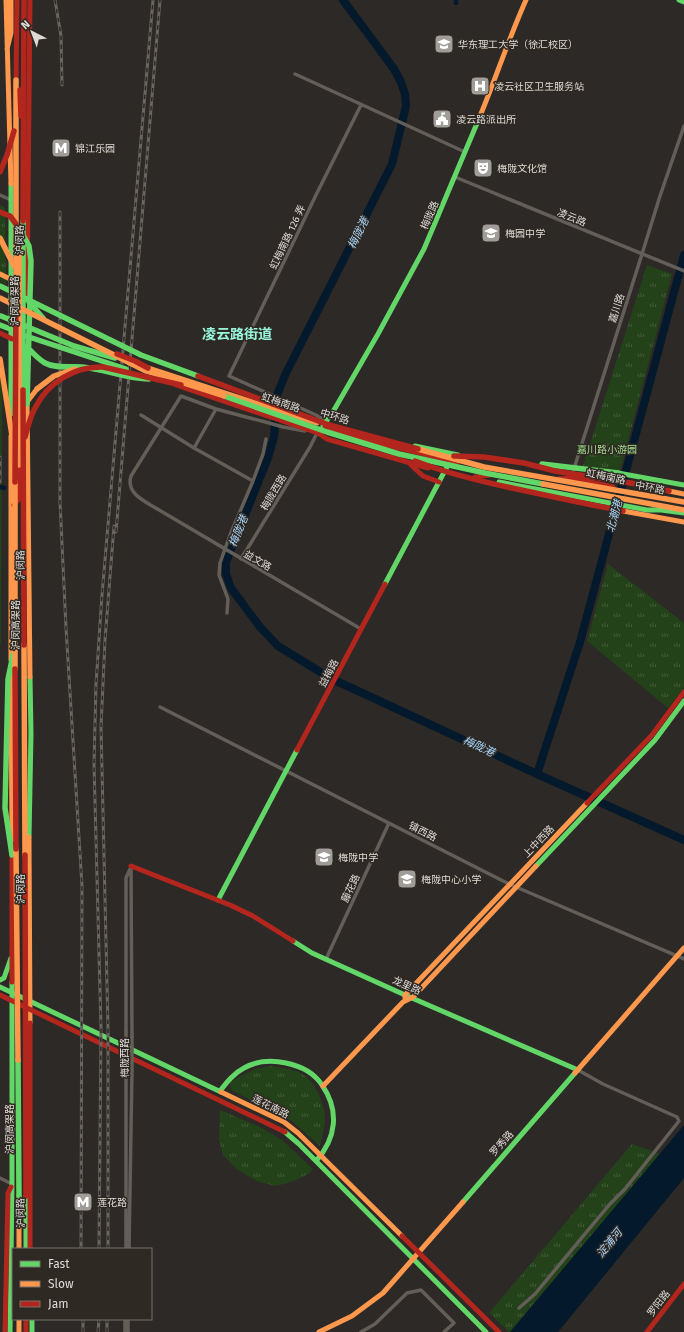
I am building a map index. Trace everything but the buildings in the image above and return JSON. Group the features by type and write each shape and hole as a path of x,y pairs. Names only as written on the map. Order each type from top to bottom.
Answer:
{"main road":[{"name":"沪闵路","path":"6,0 11,200 12,1184 10,1332"},
{"path":"7,49 11,33 11,0"},
{"name":"沪闵路","path":"15,82 16,0"},
{"name":"沪闵高架路","path":"16,0 15,271 20,464 26,1248"},
{"path":"25,0 18,91 22,191 20,281 25,295 38,313 54,326 84,342 135,361 148,368"},
{"name":"沪闵高架路","path":"19,1248 16,642 20,464 25,0"},
{"name":"沪闵路","path":"30,0 27,288 31,734 29,799 30,1248"},
{"name":"梅陇路","path":"324,423 334,410 354,376 424,249 455,177 526,0"},
{"path":"678,0 684,2"},
{"path":"11,33 15,45"},
{"name":"沪闵路","path":"8,72 15,82 18,91 20,464 19,499 11,510"},
{"path":"0,172 7,156 16,124"},
{"path":"0,212 10,216 25,237 29,246 31,261 25,437"},
{"path":"0,238 8,252 15,271"},
{"path":"0,274 27,288"},
{"name":"中环路","path":"0,286 141,355 329,425 484,467 684,502"},
{"name":"中环路","path":"0,298 146,371 204,389 327,432 399,454 485,473 682,511"},
{"name":"虹梅南路","path":"0,316 74,346 324,423 452,454 550,468 564,473 571,478"},
{"name":"虹梅南路","path":"0,325 72,352 281,420 318,433 327,439 376,454 443,472 475,477 566,496 606,499"},
{"path":"0,333 27,348"},
{"path":"19,336 29,350 42,361 54,365 82,367 139,379 155,378"},
{"path":"0,359 20,464"},
{"path":"27,402 36,389 54,376 82,367"},
{"path":"20,464 25,437 34,409 46,391 57,381 80,370 101,367 119,370 160,382 204,389"},
{"name":"虹梅南路","path":"324,423 373,442 490,475 567,489 606,499 625,506 647,510 682,511"},
{"name":"虹梅南路","path":"318,433 328,433 449,464 555,479 571,478 684,502"},
{"path":"364,433 373,442"},
{"path":"364,443 376,454"},
{"path":"399,454 433,468 463,476 581,504 625,506 684,522"},
{"name":"益梅路","path":"218,900 443,472 449,464 452,454"},
{"path":"444,456 484,457 524,463 584,468 684,485"},
{"path":"524,463 555,471 643,485 683,494"},
{"path":"411,464 423,476 439,482"},
{"path":"564,473 572,469 574,465"},
{"path":"475,477 490,475"},
{"path":"524,482 534,489"},
{"path":"12,855 5,808 8,679 16,642"},
{"name":"上中西路","path":"403,1002 405,995 652,735 684,692"},
{"name":"上中西路","path":"323,1086 403,1002 413,997 655,740 684,701"},
{"name":"龙里路","path":"132,866 218,900 253,916 297,944 326,959 578,1070"},
{"name":"罗秀路","path":"318,1332 345,1320 372,1302 387,1288 684,948"},
{"path":"0,980 4,978 11,958"},
{"name":"莲花南路","path":"0,987 284,1122 298,1133 499,1332"},
{"name":"莲花南路","path":"0,995 282,1130 299,1144 486,1332"},
{"path":"220,1092 237,1072 256,1063 281,1061 302,1068 323,1086 333,1110 334,1126 329,1144 316,1161"},
{"name":"沪闵路","path":"5,1332 8,1193 12,1184"},
{"path":"12,1184 29,1186"},
{"name":"罗阳路","path":"647,1332 684,1284"},
{"path":"19,1320 19,1332"},
{"path":"26,1320 26,1332"},
{"path":"32,1320 32,1332"}],"street":[{"path":"295,74 464,152"},
{"name":"虹梅南路 126 弄","path":"324,423 316,415 229,376 361,105"},
{"name":"嘉川路","path":"566,496 574,465 660,196 684,126"},
{"name":"凌云路","path":"455,177 684,271"},
{"path":"0,195 11,200"},
{"path":"161,428 181,396 216,409 283,427 318,433"},
{"path":"194,448 216,409"},
{"path":"141,415 194,448 253,481"},
{"name":"益文路","path":"161,428 131,476 129,481 132,491 154,507 225,550 361,629"},
{"name":"梅陇西路","path":"242,560 318,433"},
{"path":"227,613 228,599 219,575 220,563 253,481 263,454 266,440"},
{"name":"镇西路","path":"160,706 509,884 678,955 684,959"},
{"name":"藤花路","path":"326,959 389,823"},
{"path":"126,1248 126,878 132,866"},
{"name":"梅陇西路","path":"129,1248 132,1071 132,866"},
{"name":"龙里路","path":"519,1308 535,1294 609,1205 625,1189 679,1121 678,1117 603,1084 578,1070"},
{"path":"0,1178 12,1184"},
{"path":"361,1332 375,1324 407,1294 421,1290 454,1322 444,1332"},
{"path":"125,1320 125,1332"},
{"path":"128,1320 128,1332"}],"green space":[{"path":"0,205 5,208 6,284 0,281"},
{"name":"嘉川路小游园","path":"647,265 672,274 620,471 583,466"},
{"path":"0,374 2,377 0,645"},
{"path":"608,564 684,623 684,687 668,708 587,641"},
{"path":"271,1066 301,1073 316,1088 325,1115 320,1146 292,1121 231,1090 230,1082 255,1069"},
{"path":"220,1110 260,1127 282,1140 313,1169 308,1174 294,1181 276,1186 259,1182 246,1175 235,1168 223,1155 219,1140"},
{"path":"632,1144 660,1154 509,1332 489,1313"}],"water":[{"name":"淀浦河","path":"684,1125 684,1178 558,1332 510,1332"}],"waterway":[{"name":"梅陇港","path":"343,0 394,69 405,94 406,106 392,164 285,375 277,395 274,437 268,458 226,562 226,574 231,588 260,627 278,646 330,678 684,840"},
{"name":"北潮港","path":"537,774 580,642 684,255"},
{"path":"0,487 4,488"}],"railway":[{"path":"55,0 61,36 62,85"},
{"path":"99,1248 101,1028 94,764 96,684 102,595 153,0"},
{"path":"116,532 160,0"},
{"path":"60,212 60,502 66,628 82,886 81,1248"},
{"path":"0,457 0,482"},
{"path":"108,1248 108,1028 101,727 105,640 114,526"},
{"path":"83,1320 83,1332"},
{"path":"98,1332 99,1320"},
{"path":"107,1320 107,1332"}],"traffic: fast":[{"path":"679,0 684,2"},
{"path":"323,426 334,410 378,334 424,249 478,121"},
{"path":"11,184 11,414"},
{"path":"23,221 23,390"},
{"path":"23,235 29,246 31,261 27,404"},
{"path":"0,286 141,355 198,376"},
{"path":"29,302 43,318"},
{"path":"1,316 74,346 115,358"},
{"path":"0,325 18,332"},
{"path":"26,336 126,369"},
{"path":"27,347 40,360 49,365 58,367 91,368 140,379 149,379"},
{"path":"224,396 327,432 399,454 543,484"},
{"path":"415,446 458,455"},
{"path":"385,584 449,463"},
{"path":"542,464 618,473"},
{"path":"618,473 684,485"},
{"path":"499,482 647,510 684,513"},
{"path":"12,855 5,808 8,679 13,655"},
{"path":"29,837 31,734 30,677"},
{"path":"536,866 655,740 684,701"},
{"path":"218,900 297,750"},
{"path":"293,941 312,953 578,1070"},
{"path":"0,980 4,978 11,958"},
{"path":"10,1332 12,982"},
{"path":"0,987 221,1092"},
{"path":"18,1060 19,1196"},
{"path":"220,1091 237,1072 253,1064 264,1062 286,1063 307,1071 315,1077 328,1095 333,1115 333,1124 328,1144 316,1161"},
{"path":"463,1202 575,1073"},
{"path":"285,1132 299,1144 486,1332"},
{"path":"26,1196 26,1248"},
{"path":"32,1320 32,1332"}],"traffic: slow":[{"path":"6,0 11,184"},
{"path":"7,49 11,33 11,0"},
{"path":"478,121 526,0"},
{"path":"16,80 16,297"},
{"path":"0,238 14,266"},
{"path":"19,246 19,465"},
{"path":"0,274 12,280"},
{"path":"0,298 146,371 224,396"},
{"path":"0,359 13,442"},
{"path":"148,368 317,423"},
{"path":"37,389 54,376 75,369"},
{"path":"27,402 37,389"},
{"path":"27,399 30,677"},
{"path":"11,436 11,660"},
{"path":"418,449 484,467 684,502"},
{"path":"15,482 15,669"},
{"path":"543,484 684,510"},
{"path":"669,491 684,494"},
{"path":"623,511 684,522"},
{"path":"24,645 25,855"},
{"path":"11,670 12,840"},
{"path":"405,998 405,995 587,803"},
{"path":"29,837 30,1023"},
{"path":"16,849 18,1060"},
{"path":"323,1086 403,1002 413,997 536,866"},
{"path":"575,1073 684,948"},
{"path":"221,1092 284,1122 298,1133 402,1236"},
{"path":"19,1196 19,1248"},
{"path":"319,1332 352,1316 383,1293 463,1202"},
{"path":"19,1320 19,1332"}],"traffic: jam":[{"path":"16,80 17,0"},
{"path":"23,221 24,0"},
{"path":"27,299 30,0"},
{"path":"20,90 21,116"},
{"path":"0,172 14,131"},
{"path":"0,212 10,216 16,224"},
{"path":"15,482 16,297"},
{"path":"0,333 12,339"},
{"path":"117,354 148,368"},
{"path":"25,437 33,411 47,390 63,377 82,369 103,367 181,385"},
{"path":"198,376 329,425 418,449"},
{"path":"176,385 318,433 327,439 428,468"},
{"path":"23,390 24,645"},
{"path":"325,426 370,441 457,462"},
{"path":"454,456 484,457 524,463 555,471 643,485 669,491"},
{"path":"415,461 487,483 623,511"},
{"path":"14,505 19,499 19,465"},
{"path":"411,465 423,476 439,482"},
{"path":"475,477 490,475"},
{"path":"558,479 571,478 613,487"},
{"path":"297,750 385,584"},
{"path":"15,669 16,849"},
{"path":"587,803 652,735 684,692"},
{"path":"12,850 12,982"},
{"path":"25,855 26,1196"},
{"path":"131,866 230,905 253,916 293,941"},
{"path":"0,995 285,1132"},
{"path":"30,1023 30,1248"},
{"path":"5,1332 8,1193 11,1187"},
{"path":"402,1236 499,1332"},
{"path":"647,1332 684,1284"},
{"path":"26,1320 26,1332"}],"place":[{"name":"华东理工大学（徐汇校区）","path":"444,44"},
{"name":"凌云社区卫生服务站","path":"480,86"},
{"name":"凌云路派出所","path":"442,119"},
{"name":"锦江乐园","path":"61,148"},
{"name":"梅陇文化馆","path":"483,168"},
{"name":"梅园中学","path":"491,233"},
{"name":"梅陇中学","path":"324,857"},
{"name":"梅陇中心小学","path":"407,879"},
{"name":"莲花路","path":"83,1202"}],"district":[{"name":"凌云路街道","path":"237,334"}]}
